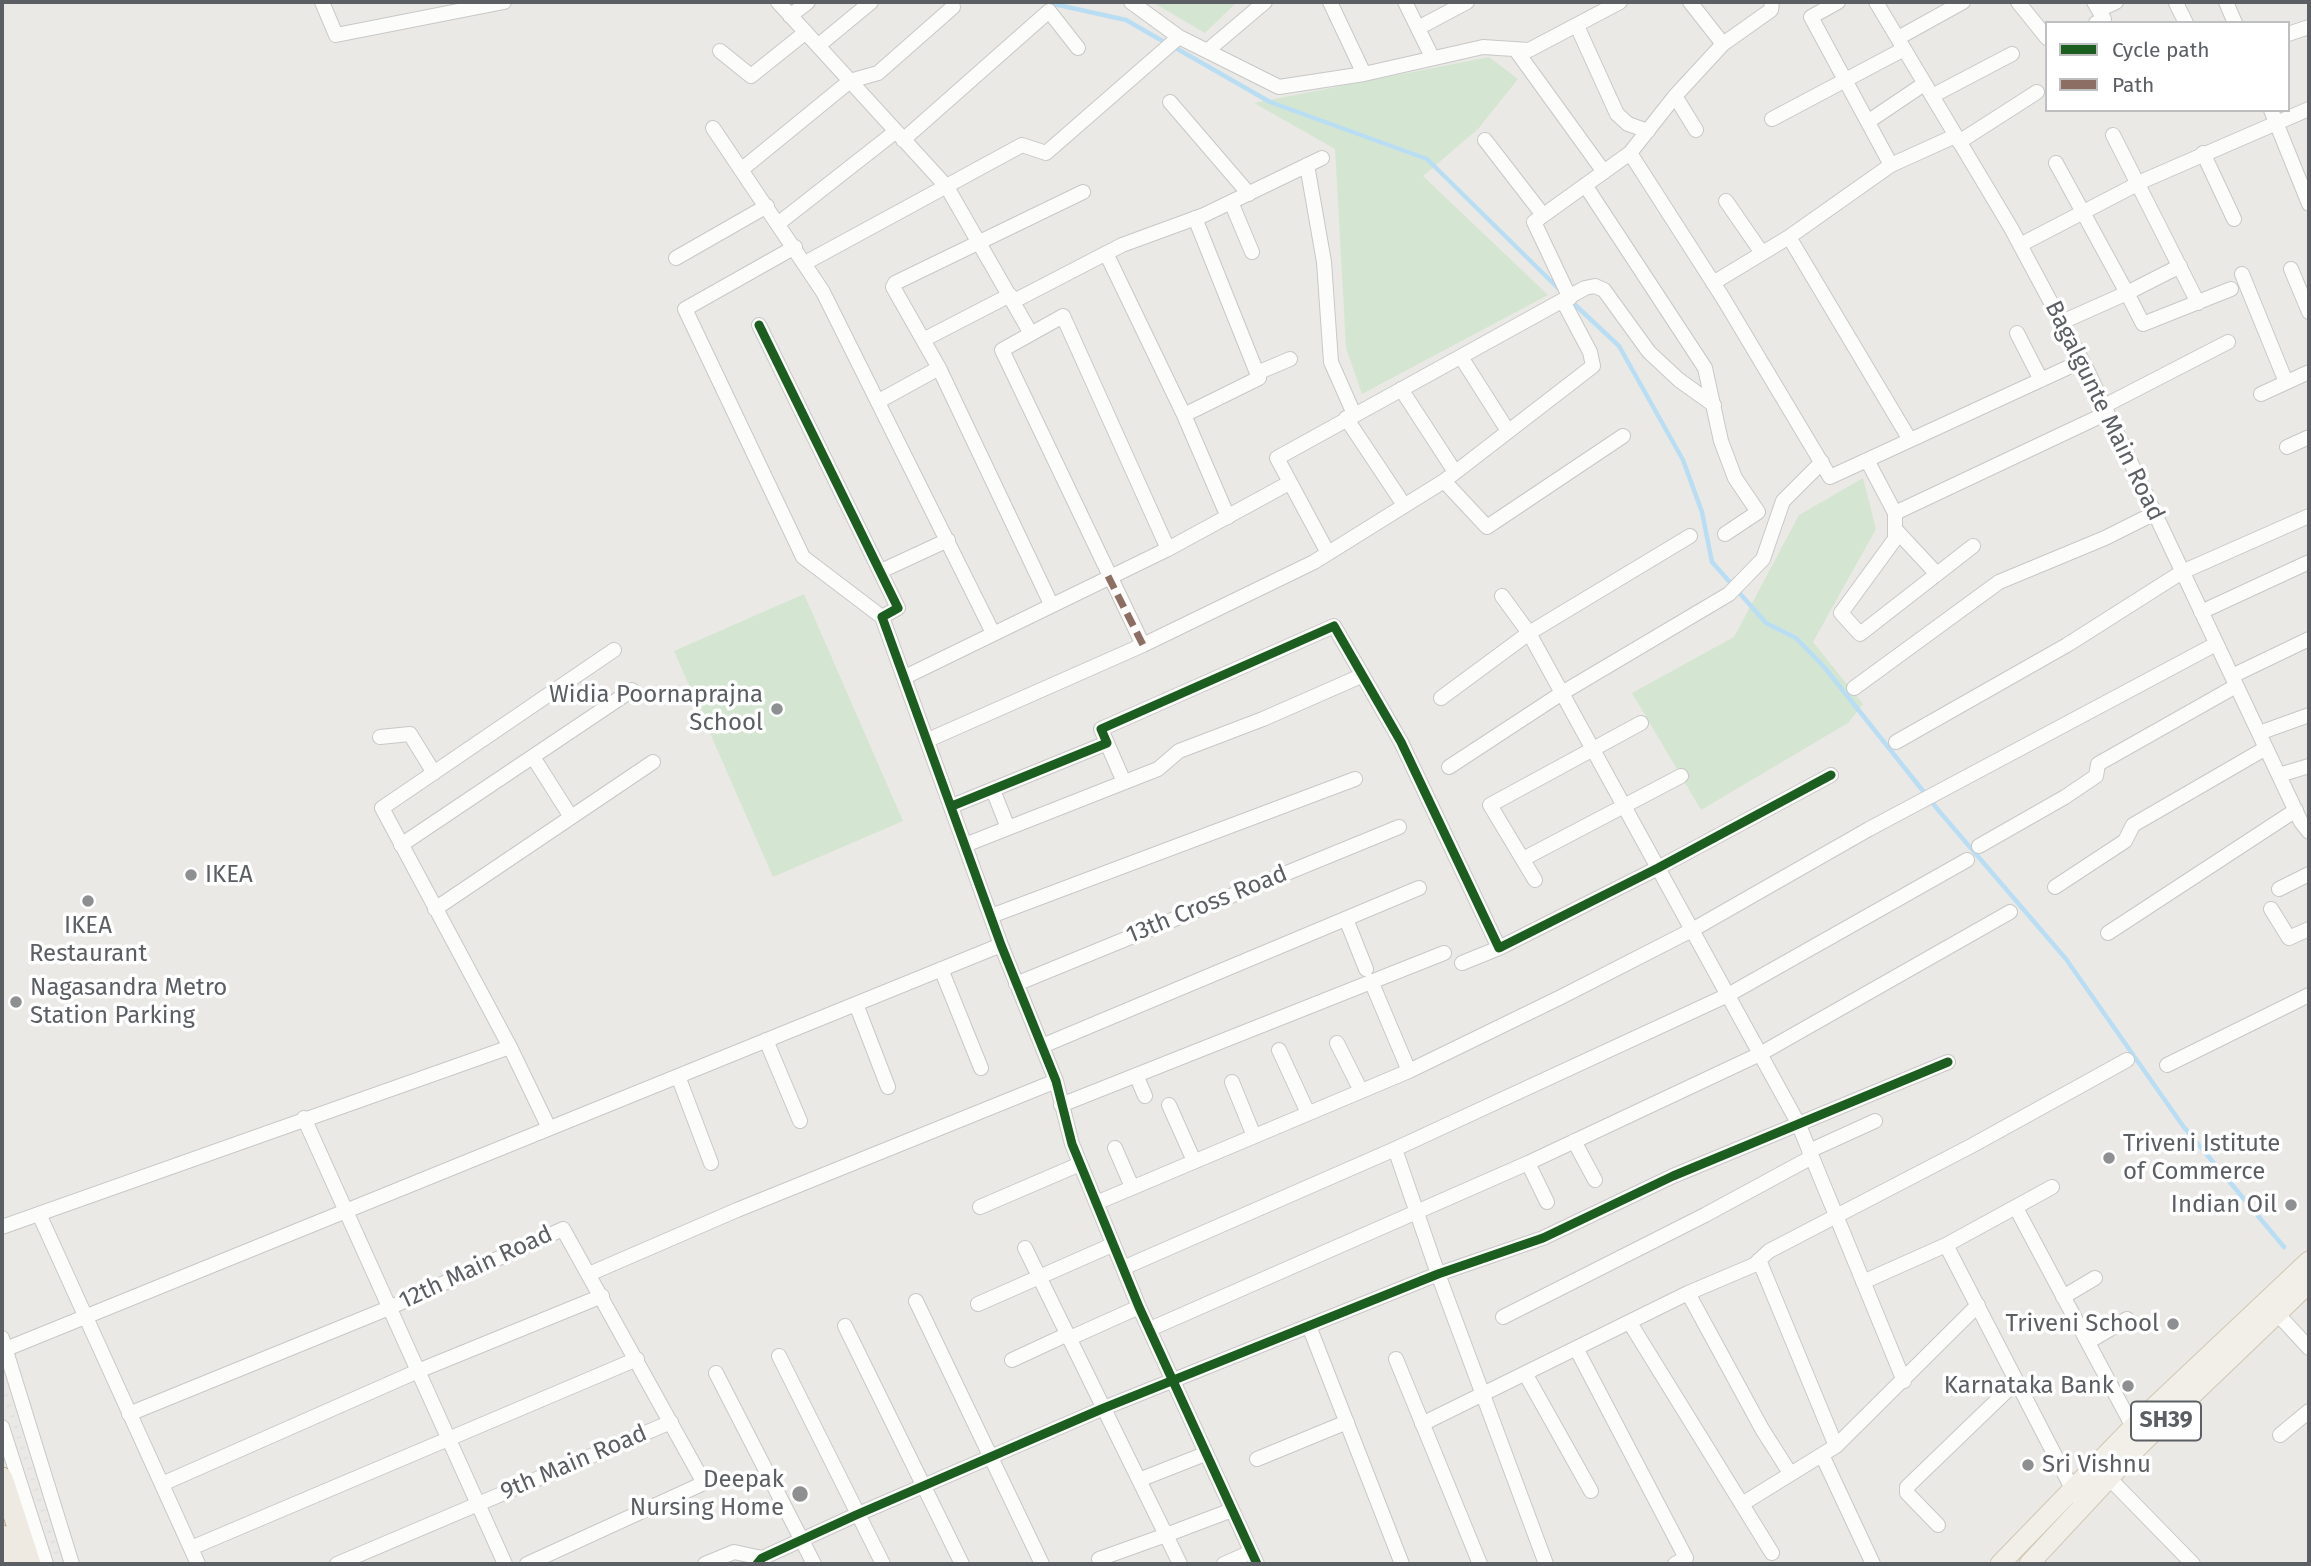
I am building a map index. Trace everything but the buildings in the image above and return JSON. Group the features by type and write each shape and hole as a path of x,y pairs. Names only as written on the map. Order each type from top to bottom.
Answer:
{"highway":[{"path":"2,1478 30,1564"},
{"path":"2,1536 11,1564"}],"main road":[{"path":"2000,1564 2078,1498 2133,1427 2272,1308 2309,1261"},
{"name":"SH39","path":"2029,1564 2078,1498 2108,1477 2272,1308 2309,1283"}],"street":[{"path":"322,2 336,35 504,2"},
{"path":"422,2 426,17"},
{"path":"778,2 947,187 1030,332"},
{"path":"790,16 808,2"},
{"path":"819,45 871,2"},
{"path":"1131,2 1179,37 1279,87 1364,74 1483,47 1529,50 1619,2"},
{"path":"1207,51 1265,2"},
{"path":"1330,2 1364,74"},
{"path":"1405,2 1432,57"},
{"path":"1690,2 1723,44"},
{"path":"928,740 1143,645 1328,554 1449,476 1593,366 1590,352 1534,222 1630,153 1675,96 1723,44 1771,10 1772,2"},
{"path":"1838,2 1811,17 1848,79 1891,165"},
{"path":"1772,119 1848,79 1963,2"},
{"path":"2018,2 2045,35"},
{"path":"2097,16 2116,2"},
{"path":"2226,2 2234,21"},
{"name":"Bagalgunte Main Road","path":"1881,3 1901,44 2020,245 2062,322 2279,775 2309,832"},
{"path":"2176,3 2185,21"},
{"path":"1418,28 1457,4"},
{"path":"741,170 850,80 878,72 953,7"},
{"path":"779,223 899,136 1049,11 1078,48"},
{"path":"1577,26 1617,114 1628,124 1648,131"},
{"path":"2290,33 2309,27"},
{"path":"720,51 751,76 806,32"},
{"path":"804,263 1022,145 1046,153 1179,37"},
{"path":"1515,49 1604,172"},
{"path":"1869,121 1928,90 2012,54"},
{"path":"1713,283 1788,237 1891,165 1957,139 2037,92"},
{"path":"1675,96 1696,130"},
{"path":"1170,102 1249,194"},
{"path":"2020,245 2274,116 2309,109"},
{"path":"2274,116 2309,204"},
{"path":"713,128 823,292 993,632"},
{"path":"2113,135 2198,303"},
{"path":"1485,140 1543,215"},
{"path":"1630,153 1713,283 1830,477 2082,361"},
{"path":"2203,153 2235,219"},
{"path":"923,340 1106,253 1195,218 1322,158"},
{"path":"2056,163 2143,324 2231,289"},
{"path":"1307,165 1324,262 1331,362 1350,416 1404,505"},
{"path":"1585,185 1705,368 1721,442 1735,478 1758,512 1725,534"},
{"path":"1051,604 939,368 895,292 895,283 1083,192"},
{"path":"1726,201 1762,253"},
{"path":"1231,202 1252,252"},
{"path":"676,258 767,206"},
{"path":"1184,415 1259,378 1195,218"},
{"path":"1788,237 1910,440"},
{"path":"795,247 685,309 803,557 883,617 1001,945 1056,1081 1080,1164 1139,1307 1254,1558 1224,1564"},
{"path":"1106,253 1184,415 1228,517"},
{"path":"2062,322 2180,266"},
{"path":"2291,269 2309,312"},
{"path":"2242,274 2286,382"},
{"path":"1328,554 1277,458 1585,288 1595,286 1604,290 1648,352 1679,380 1714,405"},
{"path":"1143,645 1002,350 1063,316 1168,549"},
{"path":"759,326 898,608 883,617"},
{"path":"2017,333 2040,380"},
{"path":"1895,513 2106,409 2228,342"},
{"path":"1461,357 1508,431"},
{"path":"1257,373 1290,359"},
{"path":"879,401 939,368"},
{"path":"2261,394 2309,372"},
{"path":"1401,389 1449,476 1487,527 1623,436"},
{"path":"2287,447 2309,437"},
{"path":"1867,460 1895,513 1895,539 1841,613 1860,634 1973,546"},
{"path":"1449,767 1562,693 1729,594 1763,559 1783,501 1822,462"},
{"path":"905,677 1168,549 1289,483"},
{"path":"1854,688 1999,582 2105,538 2155,513"},
{"path":"1896,742 2067,645 2182,572 2309,516"},
{"path":"1895,529 1936,573"},
{"path":"1441,698 1529,633 1690,536"},
{"path":"881,571 948,540"},
{"path":"2201,612 2309,562"},
{"path":"1502,596 1529,633 1798,1124 1904,1381"},
{"path":"1124,782 1101,729 1334,626 1401,742 1499,948"},
{"path":"1979,846 2076,790 2096,776 2098,765 2234,681 2309,639"},
{"path":"1096,1203 1409,1071 1692,930 1869,829 2216,644"},
{"path":"549,1128 510,1047 382,808 614,650"},
{"path":"965,845 1158,769 1179,751 1264,719 1361,676"},
{"path":"401,845 632,690"},
{"path":"2259,733 2309,715"},
{"path":"1535,880 1490,805 1641,723"},
{"path":"380,737 410,734 434,772"},
{"path":"952,806 1107,743"},
{"path":"2056,887 2125,841 2133,825 2266,748"},
{"path":"533,757 571,817"},
{"path":"435,909 653,762"},
{"path":"2279,775 2309,766"},
{"path":"1462,963 1499,948 1658,868 1831,775"},
{"path":"1523,859 1681,776"},
{"path":"991,916 1355,779"},
{"path":"993,790 1008,828"},
{"path":"2108,933 2296,810"},
{"name":"13th Cross Road","path":"1016,984 1399,827"},
{"path":"1123,1268 1395,1149 1728,995 1967,860"},
{"path":"2279,889 2309,874"},
{"path":"1042,1046 1419,888"},
{"path":"2271,909 2289,938 2309,929"},
{"path":"1150,1329 1528,1163 1760,1054 2010,912"},
{"path":"1346,919 1409,1071"},
{"path":"72,1564 4,1344 86,1317 1001,945"},
{"path":"1061,1105 1369,975 1444,953"},
{"path":"941,969 981,1068"},
{"path":"2167,1065 2309,995"},
{"path":"856,1004 888,1087"},
{"path":"766,1040 800,1121"},
{"path":"1337,1043 1361,1091"},
{"path":"2,1227 510,1047"},
{"path":"1279,1050 1308,1113"},
{"path":"1422,1424 1759,1259 1769,1251 2127,1060"},
{"path":"705,1564 734,1552 760,1561 802,1539 1104,1408 1438,1274 1543,1238 1673,1176 1948,1062"},
{"path":"1136,1075 1145,1096"},
{"path":"678,1076 711,1163"},
{"path":"527,1564 704,1483 589,1274 737,1210 1056,1081"},
{"path":"1232,1082 1254,1136"},
{"path":"1169,1105 1194,1161"},
{"path":"304,1118 505,1564"},
{"path":"1503,1317 1705,1215 1810,1154 1875,1121"},
{"path":"1574,1141 1595,1180"},
{"path":"1115,1148 1132,1187"},
{"path":"1395,1149 1545,1564"},
{"path":"1528,1163 1547,1202"},
{"path":"980,1207 1080,1164"},
{"path":"1863,1282 1946,1245 2052,1187"},
{"path":"2016,1208 2133,1427"},
{"path":"39,1214 198,1564"},
{"name":"12th Main Road","path":"130,1415 390,1308 563,1229 589,1274"},
{"path":"978,1304 1112,1245"},
{"path":"1946,1245 2078,1498"},
{"path":"1025,1248 1180,1564"},
{"path":"1759,1259 1836,1446"},
{"path":"2063,1297 2095,1278"},
{"path":"1688,1293 1756,1419 1790,1473"},
{"path":"162,1484 418,1371 602,1296"},
{"path":"916,1301 1042,1564"},
{"path":"1742,1504 1836,1446 1978,1305"},
{"path":"1012,1360 1139,1307"},
{"path":"2272,1308 2309,1348"},
{"path":"2088,1342 2127,1319"},
{"path":"1630,1323 1772,1553"},
{"path":"845,1326 962,1564"},
{"path":"1309,1326 1402,1564"},
{"path":"1577,1350 1686,1558 1675,1564"},
{"path":"779,1356 856,1515 883,1564"},
{"path":"191,1548 637,1359"},
{"path":"1396,1359 1480,1564"},
{"path":"716,1373 814,1564"},
{"path":"1526,1375 1591,1491"},
{"path":"1938,1525 1907,1493 1907,1487 2017,1381"},
{"path":"2280,1435 2309,1411"},
{"name":"9th Main Road","path":"337,1564 671,1422"},
{"path":"1256,1459 1347,1422"},
{"path":"2,1427 46,1564"},
{"path":"1139,1480 1205,1454"},
{"path":"1822,1455 1873,1564"},
{"path":"2108,1477 2193,1564"},
{"path":"1099,1559 1232,1510"}],"green space":[{"path":"1152,2 1237,2 1205,33"},
{"path":"1489,57 1518,79 1478,129 1423,176 1548,295 1362,394 1346,348 1335,149 1254,103"},
{"path":"1863,478 1876,529 1813,642 1863,704 1848,723 1701,810 1632,693 1734,637 1799,515"},
{"path":"804,594 903,821 773,877 674,651"}],"waterway":[{"path":"1045,2 1126,20 1166,43"},
{"path":"1174,47 1270,102 1427,159 1562,292"},
{"path":"1571,301 1619,346 1683,460 1702,512 1712,562 1766,623 1796,638 1825,668 1939,811 2066,959 2183,1126 2284,1247"}],"railway":[{"path":"2,1384 60,1564"}],"marked path":[{"path":"1108,576 1143,645"}],"cycle path":[{"path":"759,325 898,608 882,617 1001,945 1056,1081 1072,1144 1139,1307 1257,1564"},
{"path":"952,806 1107,743 1101,729 1334,626 1401,742 1499,948 1658,868 1831,775"},
{"path":"757,1564 762,1558 856,1515 1104,1408 1438,1274 1543,1238 1673,1176 1948,1062"}],"place":[{"name":"Widia Poornaprajna School","path":"777,709"},
{"name":"IKEA","path":"191,875"},
{"name":"IKEA Restaurant","path":"88,901"},
{"name":"Nagasandra Metro Station Parking","path":"16,1002"},
{"name":"Triveni Istitute of Commerce","path":"2109,1158"},
{"name":"Indian Oil","path":"2291,1205"},
{"name":"Triveni School","path":"2173,1324"},
{"name":"Karnataka Bank","path":"2128,1386"},
{"name":"Sri Vishnu","path":"2028,1465"},
{"name":"Deepak Nursing Home","path":"800,1494"}]}
